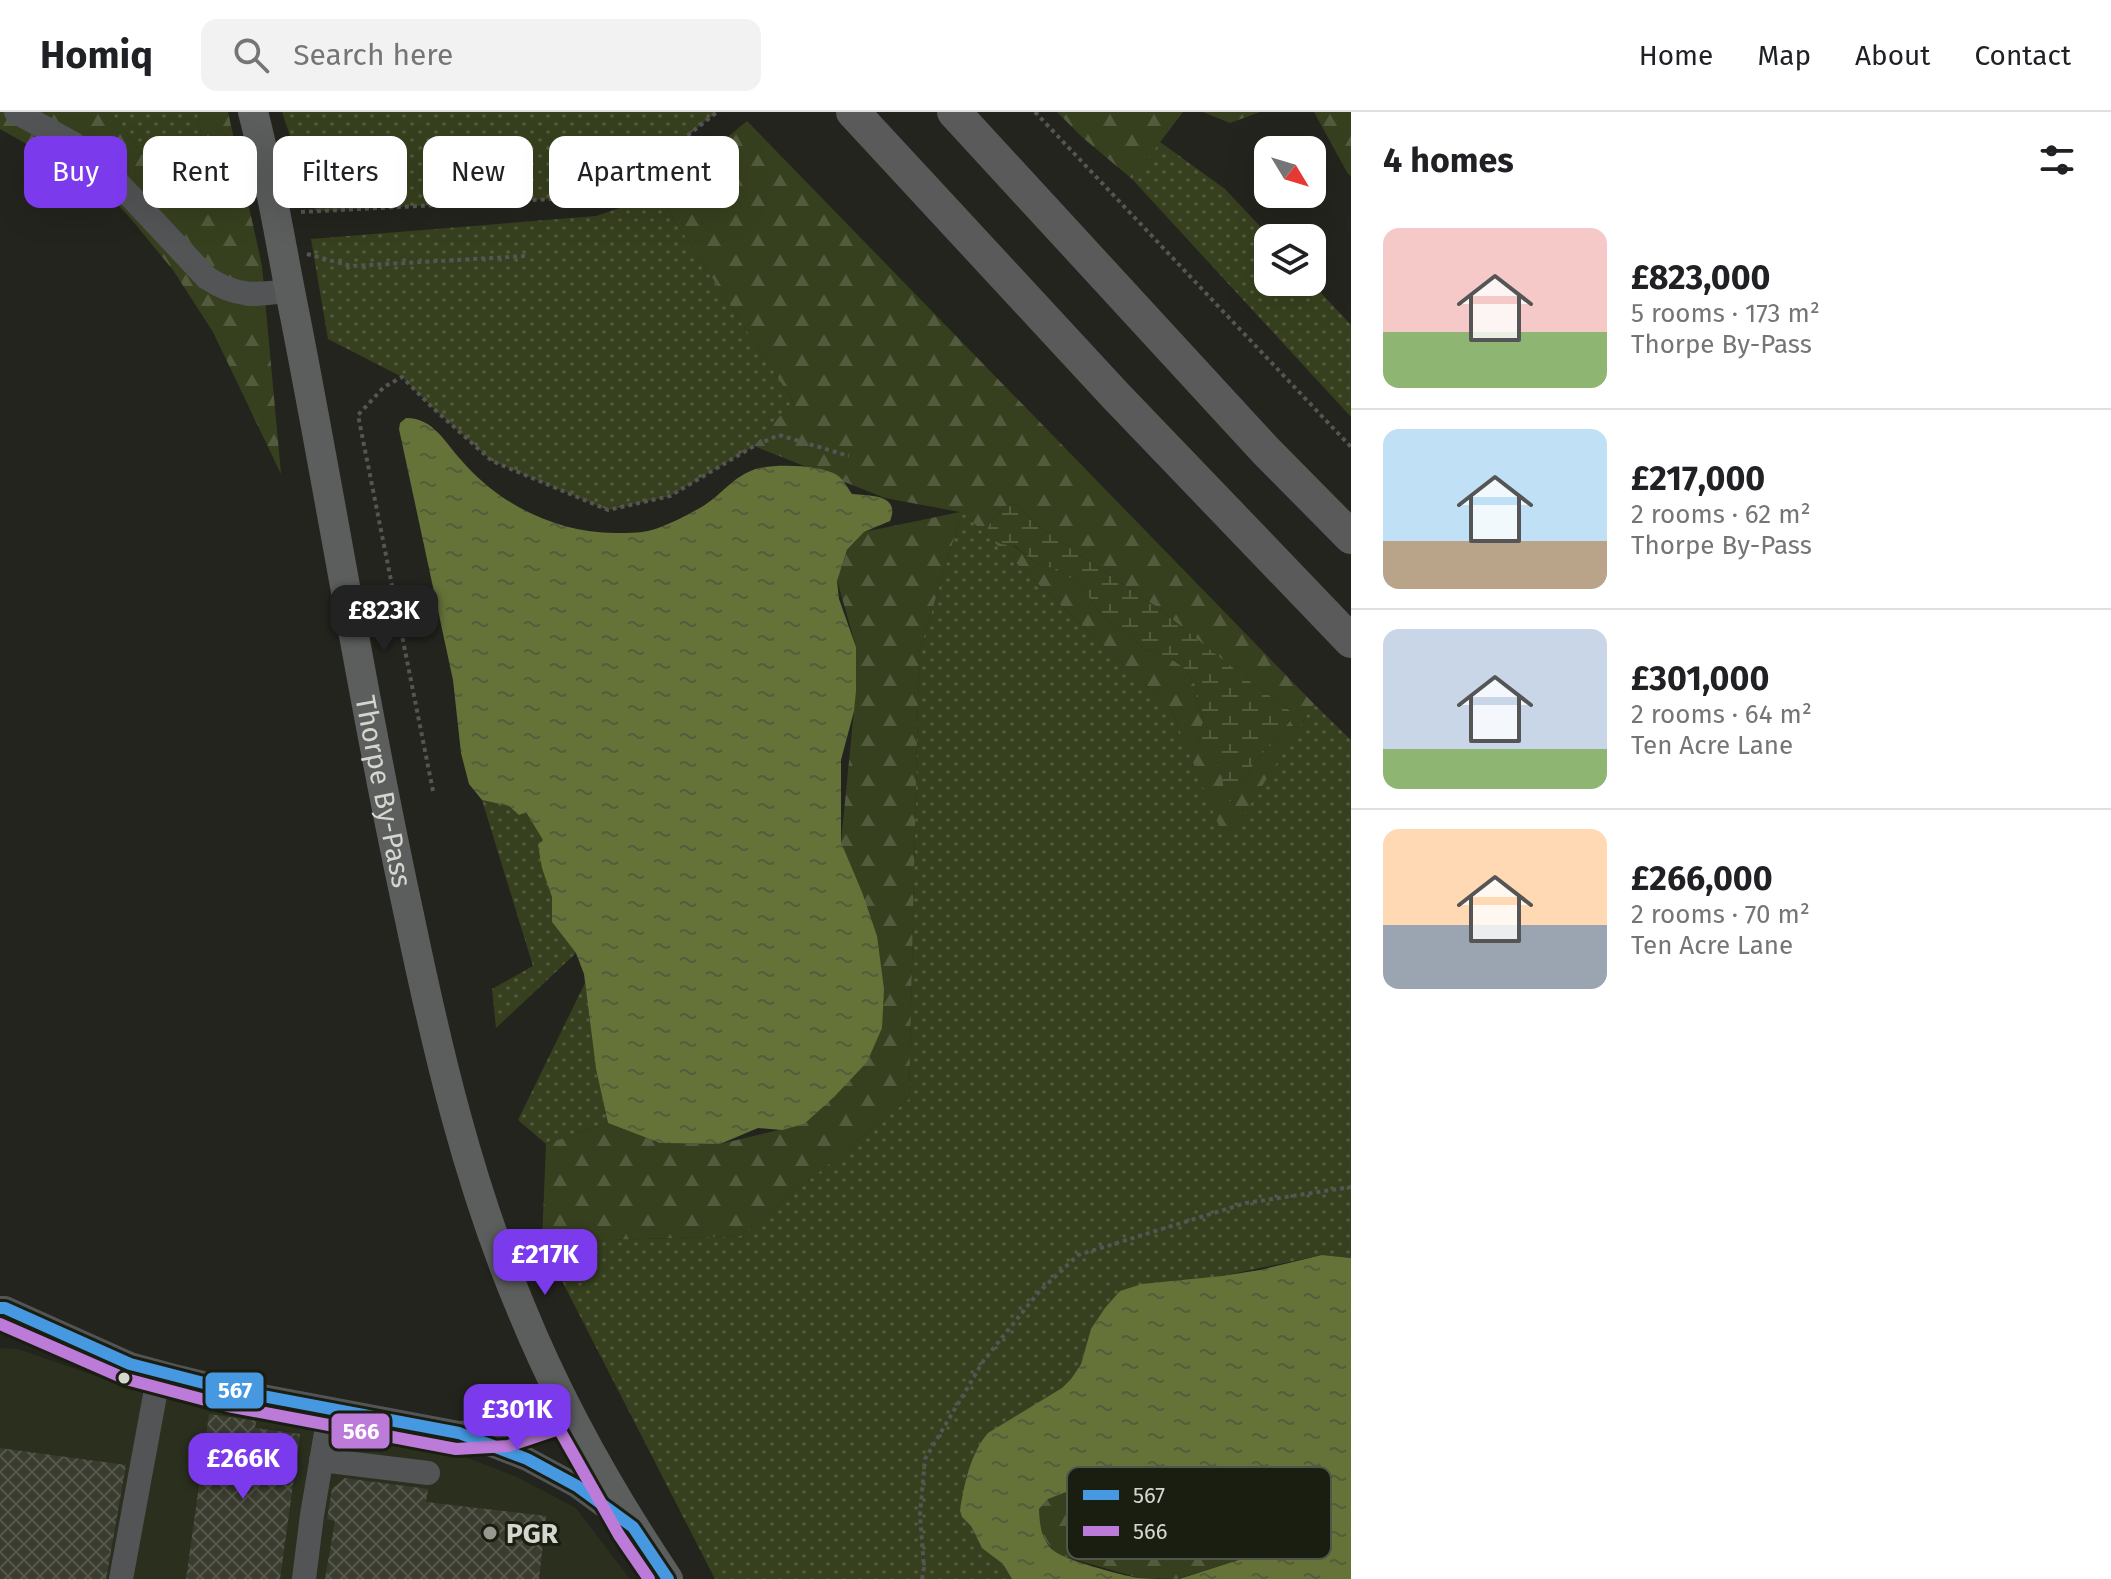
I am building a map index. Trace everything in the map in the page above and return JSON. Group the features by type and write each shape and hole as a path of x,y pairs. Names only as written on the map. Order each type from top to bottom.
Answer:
{"highway":[{"path":"853,112 1115,395 1351,641"},
{"path":"954,112 1265,450 1351,537"}],"main road":[{"name":"Thorpe By-Pass","path":"253,112 276,214 390,826 447,1085 482,1203 520,1306 566,1409 633,1527 668,1579"}],"street":[{"path":"16,112 74,144 105,169 214,283 237,293 262,295 290,290"},
{"path":"0,1308 41,1323 130,1364 155,1371 231,1390 459,1433 539,1465 577,1486 633,1527"},
{"path":"121,1579 155,1395 155,1371"},
{"path":"304,1579 330,1409"},
{"path":"459,1433 505,1430 566,1409"},
{"path":"321,1460 428,1473"}],"path":[{"path":"276,214 612,196 717,112"},
{"path":"1035,112 1351,447"},
{"path":"282,248 351,266 527,256"},
{"path":"433,791 358,415 384,387 402,377 492,461 608,510 670,496 754,446 779,435 849,456"},
{"path":"922,1579 920,1514 925,1459 984,1360 1038,1293 1078,1255 1246,1203 1351,1187"}],"shaded area":[{"path":"0,1348 18,1349 137,1390 207,1410 450,1451 517,1477 576,1508 630,1579 0,1579"}],"green space":[{"path":"0,112 110,112 143,155 143,208 249,208 262,266 281,474 213,332 173,270 121,208 127,208 127,136 24,136 24,142 0,129"},
{"path":"110,112 197,112 202,135 143,136 143,155"},
{"path":"197,112 228,112 233,136 200,136"},
{"path":"282,112 717,112 687,136 549,136 549,199 533,200 533,136 423,136 423,206 407,206 407,136 290,136"},
{"path":"1057,112 1183,112 1132,179"},
{"path":"1203,112 1260,112 1230,123"},
{"path":"1314,112 1351,112 1351,176 1348,174"},
{"path":"747,121 1314,704 1226,843 1171,709 962,512 919,653 909,1099 740,1236 542,1242 546,1144 608,1123 660,1143 720,1144 804,1124 862,892 841,842 854,711 856,647 837,580 847,551 864,532 960,512 885,498 754,446 793,401 667,208 739,208 739,136 729,136","holes":["1015,504 1041,528 1158,608 1289,710 1290,721 1255,762 1232,802 1223,797 1223,779 1219,768 1199,747 1204,719 1196,703 1197,688 1183,667 1168,657 1144,649 1097,610 1080,583 1036,563 988,526 1004,507"]},
{"path":"1160,142 1225,189 1258,224 1254,224 1254,296 1324,296 1351,325 1351,417 1132,179"},
{"path":"314,208 374,208 315,211"},
{"path":"620,208 667,208 793,401 754,446 670,496 608,510 492,461 402,377 328,339 311,239 596,216"},
{"path":"1015,504 1041,528 1158,608 1292,714 1290,721 1255,762 1232,802 1223,797 1223,779 1219,768 1199,748 1198,739 1204,719 1196,703 1197,688 1183,667 1168,657 1144,649 1106,619 1080,583 1036,563 1015,546 991,539 987,533 988,526 1004,507"},
{"path":"962,512 1171,709 1226,842 1314,704 1351,740 1351,1258 1322,1255 1222,1276 1091,1329 1081,1364 1071,1379 962,1500 962,1517 971,1526 982,1547 1003,1564 1012,1579 715,1579 542,1242 740,1236 909,1099 919,653"},
{"path":"482,800 526,812 544,840 552,897 552,922 576,953 496,1028 492,989 533,966"},
{"path":"585,983 596,1069 608,1123 546,1144 518,1120"},
{"path":"1067,1492 1067,1557 1054,1551 1040,1529 1039,1509 1048,1499"},
{"path":"1073,1559 1242,1559 1177,1579 1139,1578"}],"water":[{"path":"406,418 432,427 464,464 513,504 546,520 582,530 621,533 654,529 705,505 745,474 772,466 808,467 829,472 844,481 852,494 882,498 891,506 890,521 864,532 847,550 837,581 839,599 856,647 854,711 841,760 841,842 877,936 884,989 882,1028 867,1062 804,1124 782,1130 758,1128 720,1144 660,1143 608,1123 596,1069 584,974 576,953 552,922 552,897 538,845 543,840 526,812 519,815 509,806 482,800 469,784 461,753 453,680 399,429"},
{"path":"1322,1255 1351,1258 1351,1579 1179,1579 1242,1559 1331,1559 1331,1467 1067,1467 1067,1492 1048,1499 1039,1509 1043,1536 1053,1550 1067,1559 1130,1576 1177,1579 1012,1579 1003,1564 982,1548 960,1511 972,1460 988,1433 1062,1388 1071,1379 1081,1364 1091,1329 1120,1291 1142,1284 1260,1270"}],"building":[{"path":"209,1414 256,1421 255,1428 300,1434 280,1579 186,1579"},
{"path":"0,1448 126,1465 106,1579 0,1579"},
{"path":"345,1478 428,1489 426,1502 546,1516 539,1579 325,1579 335,1521 327,1519 332,1489"}],"transit line":[{"name":"567","path":"0,1308 130,1364 231,1390 459,1433 527,1459 577,1486 633,1527 668,1579"},
{"name":"566","path":"0,1324 126,1379 228,1406 456,1449 508,1446 559,1429 619,1535 649,1579"}],"place":[{"name":"PGR","path":"490,1533"}]}
